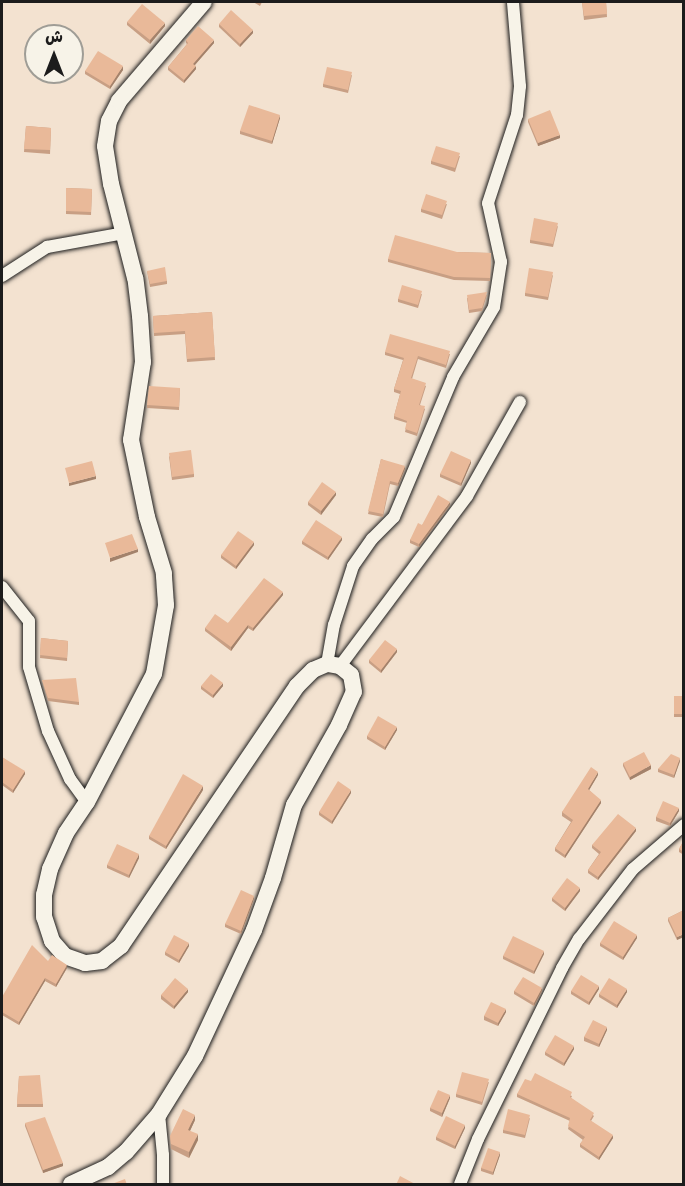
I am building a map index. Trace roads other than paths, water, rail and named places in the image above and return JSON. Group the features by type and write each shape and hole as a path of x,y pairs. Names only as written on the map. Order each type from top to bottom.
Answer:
{"street":[{"path":"204,2 144,68 119,101 109,121 105,146 111,184 135,278 143,362 131,440 147,517 164,573 166,605 154,674 87,802 66,833 50,869 44,896 44,917 51,941 65,956 85,963 102,961 121,946 297,687 313,670 333,665 467,496 519,402"},
{"path":"333,665 334,625 353,566 372,539 394,517 453,377 494,307 501,262 488,203 517,115 520,86 513,2"},
{"path":"2,276 47,247 124,233"},
{"path":"2,587 29,621 29,667 48,731 70,778 87,802"},
{"path":"71,1185 117,1160 159,1114 195,1056 254,930 273,878 294,805 339,725 354,692 351,675 333,665"},
{"path":"460,1185 478,1139 562,968 579,939 633,869 684,825"},
{"path":"159,1114 164,1155 163,1185"}]}
